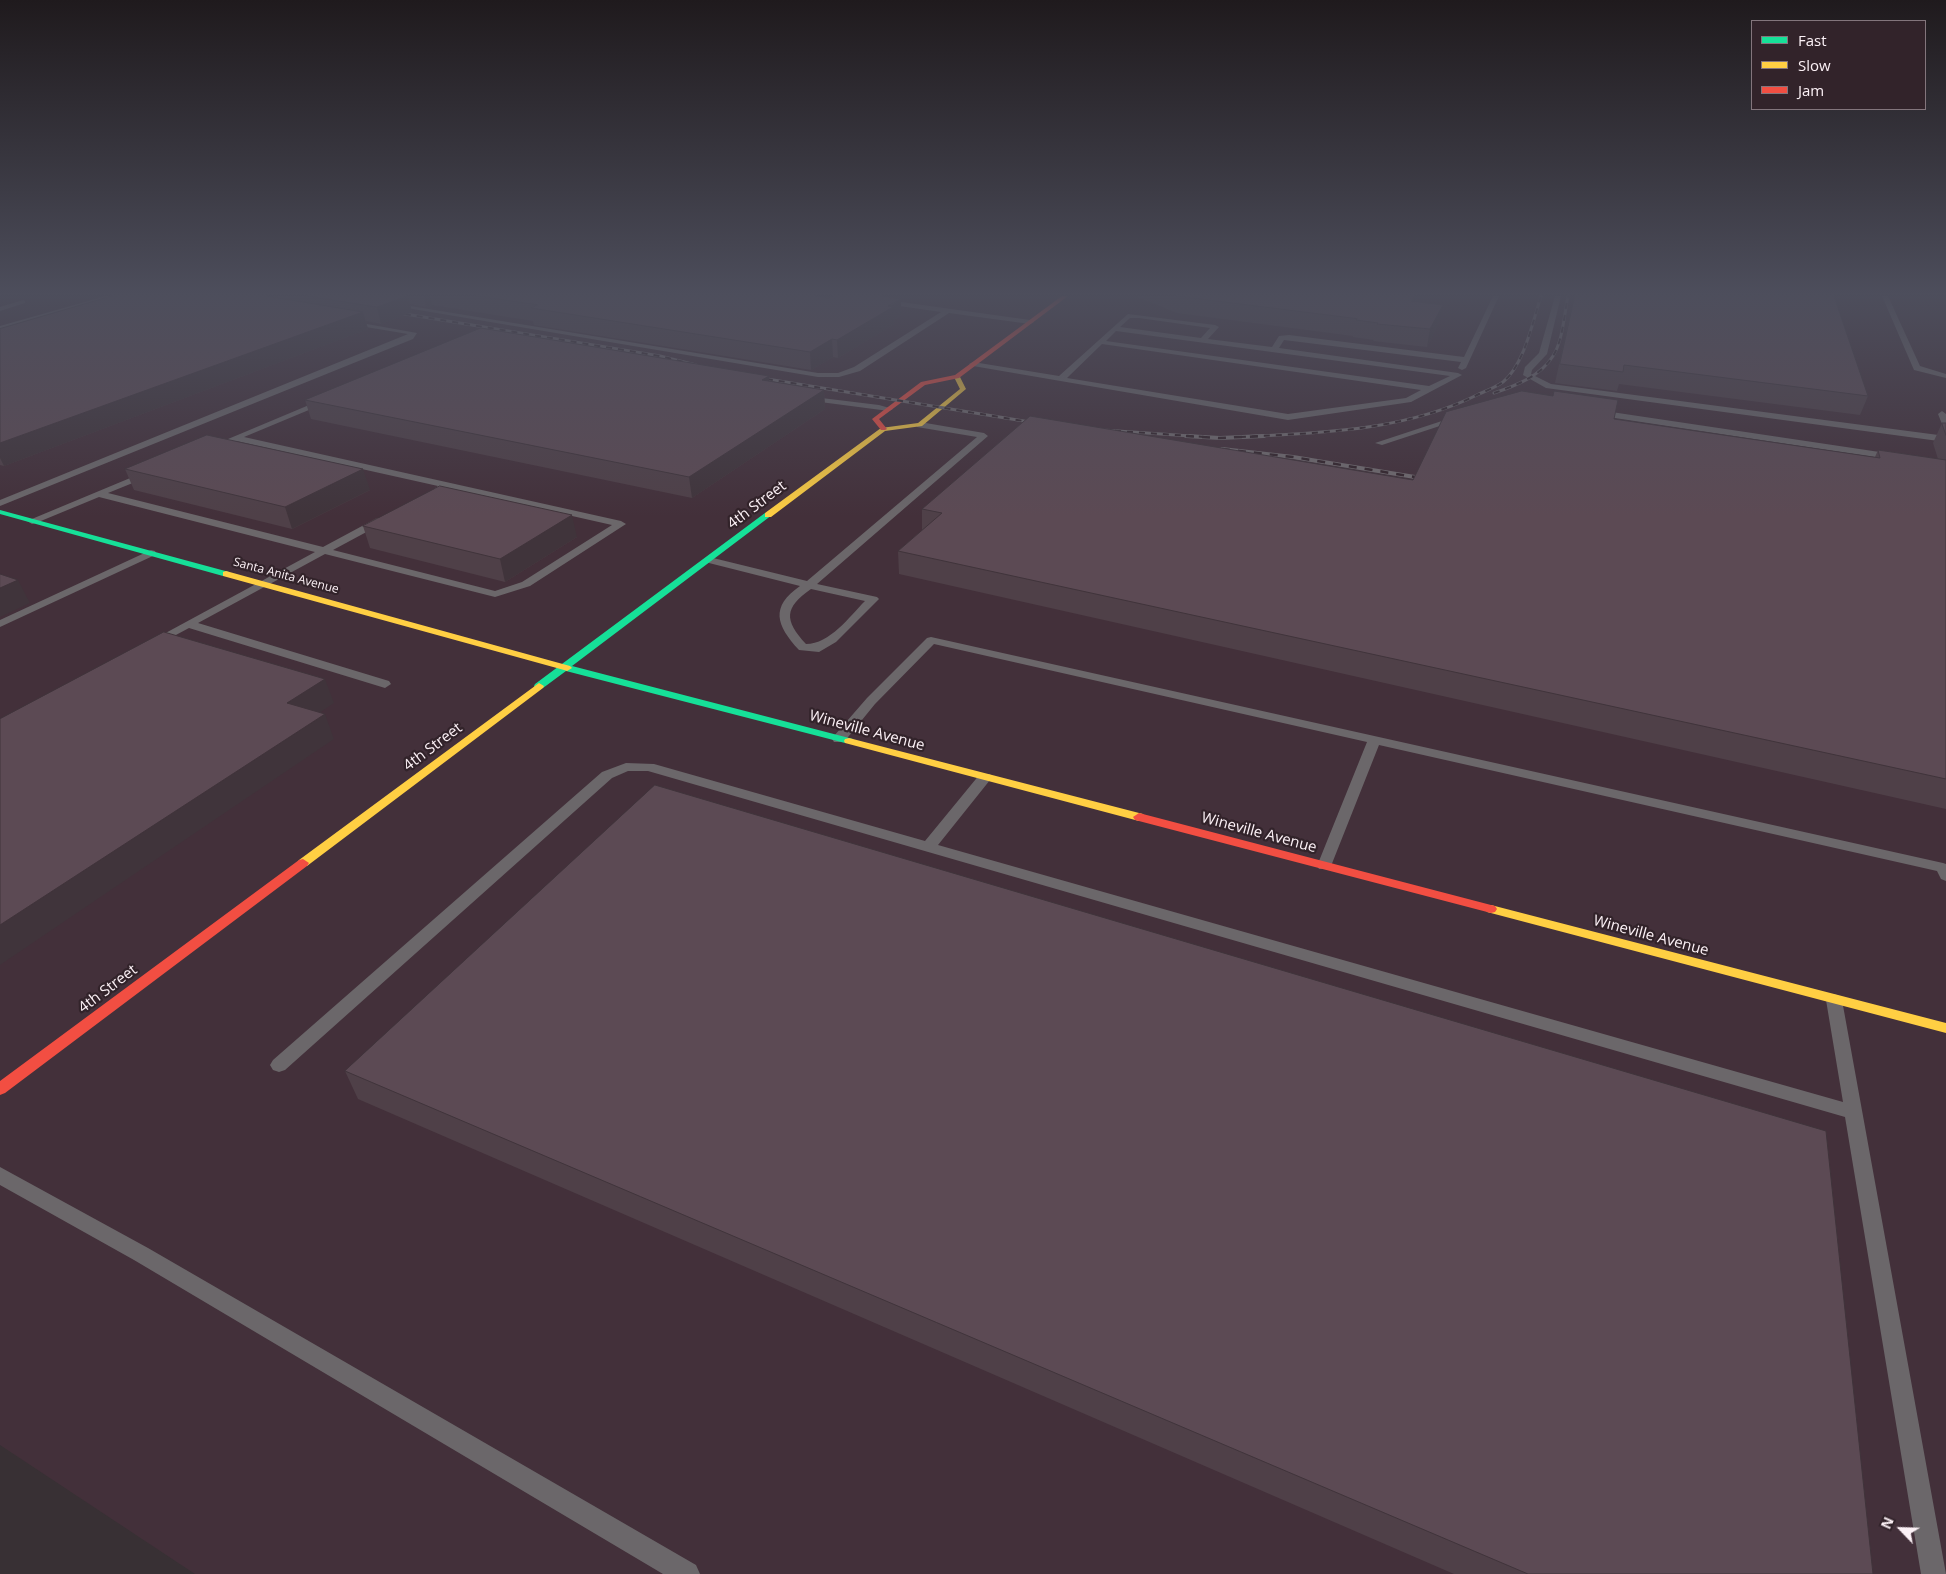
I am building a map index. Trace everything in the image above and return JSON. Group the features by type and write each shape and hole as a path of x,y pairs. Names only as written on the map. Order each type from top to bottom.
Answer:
{"main road":[{"path":"957,377 963,389 920,425 883,428 875,419 923,383 957,377 966,369"},
{"name":"4th Street","path":"0,1089 883,428"},
{"name":"Santa Anita Avenue","path":"0,512 565,667"},
{"name":"Wineville Avenue","path":"565,667 1946,1028"}],"lane":[{"path":"0,503 332,369"},
{"path":"784,369 818,375 839,375 856,369"},
{"path":"1005,369 1288,417 1408,400 1458,375 1461,369"},
{"path":"1061,379 1071,369"},
{"path":"1293,369 1430,389"},
{"path":"1417,369 1458,375"},
{"path":"1528,369 1527,375 1537,382 1549,386 1946,439"},
{"path":"1922,369 1946,376"},
{"path":"797,396 824,402 853,403 889,409"},
{"path":"208,450 336,397"},
{"path":"1589,412 1900,458"},
{"path":"1942,414 1946,424"},
{"path":"1379,443 1470,415"},
{"path":"709,560 809,585 873,598 832,640 819,648 803,648 794,638 783,616 784,608 789,600 809,585 984,436 920,425"},
{"path":"98,494 495,594 526,584 621,524 235,438"},
{"path":"32,521 153,472"},
{"path":"433,492 447,485"},
{"path":"146,647 393,514"},
{"path":"0,624 151,554"},
{"path":"188,624 386,684"},
{"path":"839,739 871,701 931,640 1944,868 1946,876"},
{"path":"1324,866 1374,740"},
{"path":"279,1065 607,775 626,767 650,767 1853,1112"},
{"path":"928,847 986,777"},
{"path":"1834,1000 1934,1574"},
{"path":"0,1175 141,1254 687,1574"}],"shaded area":[{"path":"0,369 1946,369 1946,1574 195,1574 0,1445"}],"building":[{"path":"0,369 204,369 0,443"},
{"path":"380,369 730,369 769,376 762,380 824,390 689,477 305,400"},
{"path":"1603,369 1623,369 1623,372"},
{"path":"1659,369 1859,369 1868,396"},
{"path":"1522,391 1553,396 1554,391 1618,400 1614,419 1880,458 1878,450 1946,460 1946,779 898,551 942,513 922,509 1030,416 1413,480 1446,412"},
{"path":"1942,423 1946,423 1946,435"},
{"path":"207,435 363,469 285,507 125,469"},
{"path":"440,486 572,515 500,559 363,526"},
{"path":"0,574 18,580 0,588"},
{"path":"164,632 325,679 287,703 325,714 0,925 0,719"},
{"path":"655,785 1826,1131 1873,1574 1528,1574 345,1071"}],"railway":[{"path":"1240,437 1362,428 1422,416 1491,389 1503,382 1514,369"},
{"path":"1494,393 1527,379 1541,369"},
{"path":"755,377 1036,423"},
{"path":"1103,430 1205,437"},
{"path":"1186,436 1220,438 1264,436"},
{"path":"1222,449 1293,457 1427,479"}],"traffic: fast":[{"path":"0,512 226,574"},
{"path":"539,686 768,515"},
{"path":"567,668 849,741"}],"traffic: slow":[{"path":"768,515 883,429 920,425 963,389 957,377"},
{"path":"226,574 567,668"},
{"path":"303,863 539,686"},
{"path":"849,741 1139,817"},
{"path":"1491,909 1946,1028"}],"traffic: jam":[{"path":"883,429 875,419 923,383 957,377 967,369"},
{"path":"1139,817 1491,909"},
{"path":"0,1089 303,863"}]}
